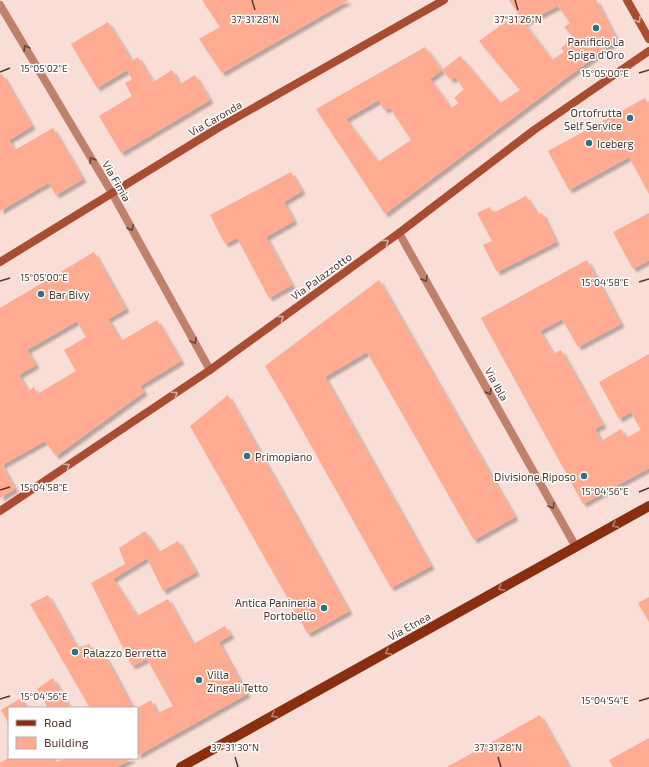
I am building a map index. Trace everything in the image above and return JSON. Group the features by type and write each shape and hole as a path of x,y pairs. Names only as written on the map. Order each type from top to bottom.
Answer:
{"main road":[{"name":"Via Caronda","path":"0,262 218,128 444,0"},
{"path":"627,0 649,40"},
{"name":"Via Palazzotto","path":"0,511 210,370 399,233 534,130 649,51"},
{"name":"Via Etnea","path":"181,767 649,506"}],"street":[{"name":"Via Fimia","path":"0,5 112,193 210,370"},
{"name":"Via Ibla","path":"399,233 576,547"}],"building":[{"path":"202,0 349,0 222,73 199,39 220,27"},
{"path":"509,0 596,0 617,40 385,214 316,109 425,47 442,70 460,56 500,103 520,90 479,41 518,13","holes":["558,6 570,23 564,27 574,37 561,48 564,52 552,60 524,23","442,70 451,80 455,77 464,89 454,98 459,103 451,108 430,79","379,100 384,110 390,108 411,140 378,162 346,119"]},
{"path":"108,22 132,61 138,57 153,82 172,70 180,84 195,75 210,100 121,153 99,116 132,96 125,83 132,79 127,70 97,88 71,44"},
{"path":"2,74 32,126 9,140 15,150 53,128 83,179 56,195 48,183 0,211 0,75"},
{"path":"645,98 649,105 649,194 629,157 569,190 548,151"},
{"path":"291,172 302,191 284,202 294,221 266,237 292,285 269,298 237,238 225,244 210,215"},
{"path":"526,196 537,214 542,213 556,242 497,272 483,245 492,241 477,213 490,207 493,213"},
{"path":"649,213 649,260 633,269 613,232"},
{"path":"94,252 126,309 108,319 121,341 157,320 181,361 140,386 144,392 56,456 45,441 2,465 15,489 0,498 0,308","holes":["77,321 86,337 64,350 76,371 37,394 34,387 28,391 19,375 36,365 27,350"]},
{"path":"587,260 621,324 578,347 562,319 540,331 553,354 561,350 603,425 595,429 601,441 621,429 626,438 641,430 631,412 619,419 599,382 649,354 649,468 583,504 481,318"},
{"path":"379,280 515,517 474,540 367,352 325,377 431,566 391,588 265,366"},
{"path":"228,395 349,611 308,634 190,426"},
{"name":"Villa Zingali Tetto","path":"145,531 159,552 178,541 196,572 163,591 147,558 113,579 137,616 168,599 193,644 225,626 231,635 219,642 247,694 138,755 138,707 151,700 157,713 173,706 147,659 132,666 91,583 125,564 119,548"},
{"name":"Palazzo Berretta","path":"48,595 77,648 89,644 97,658 105,656 132,707 89,707 30,604"},
{"path":"649,597 649,622 638,603"},
{"path":"53,678 69,707 47,707 37,689"},
{"path":"21,698 26,707 8,707 8,722 1,710"},
{"path":"540,715 569,767 447,767"},
{"path":"649,738 649,767 613,767 609,760"},
{"path":"8,758 56,759 57,762 64,759 131,759 117,767 0,767 0,763"}],"place":[{"name":"Panificio La Spiga d'Oro","path":"596,28"},
{"name":"Ortofrutta Self Service","path":"630,118"},
{"name":"Iceberg","path":"589,143"},
{"name":"Bar Bivy","path":"41,294"},
{"name":"Primopiano","path":"247,456"},
{"name":"Divisione Riposo","path":"584,476"},
{"name":"Antica Panineria Portobello","path":"324,608"},
{"name":"Palazzo Berretta","path":"75,652"},
{"name":"Villa Zingali Tetto","path":"199,680"}]}
